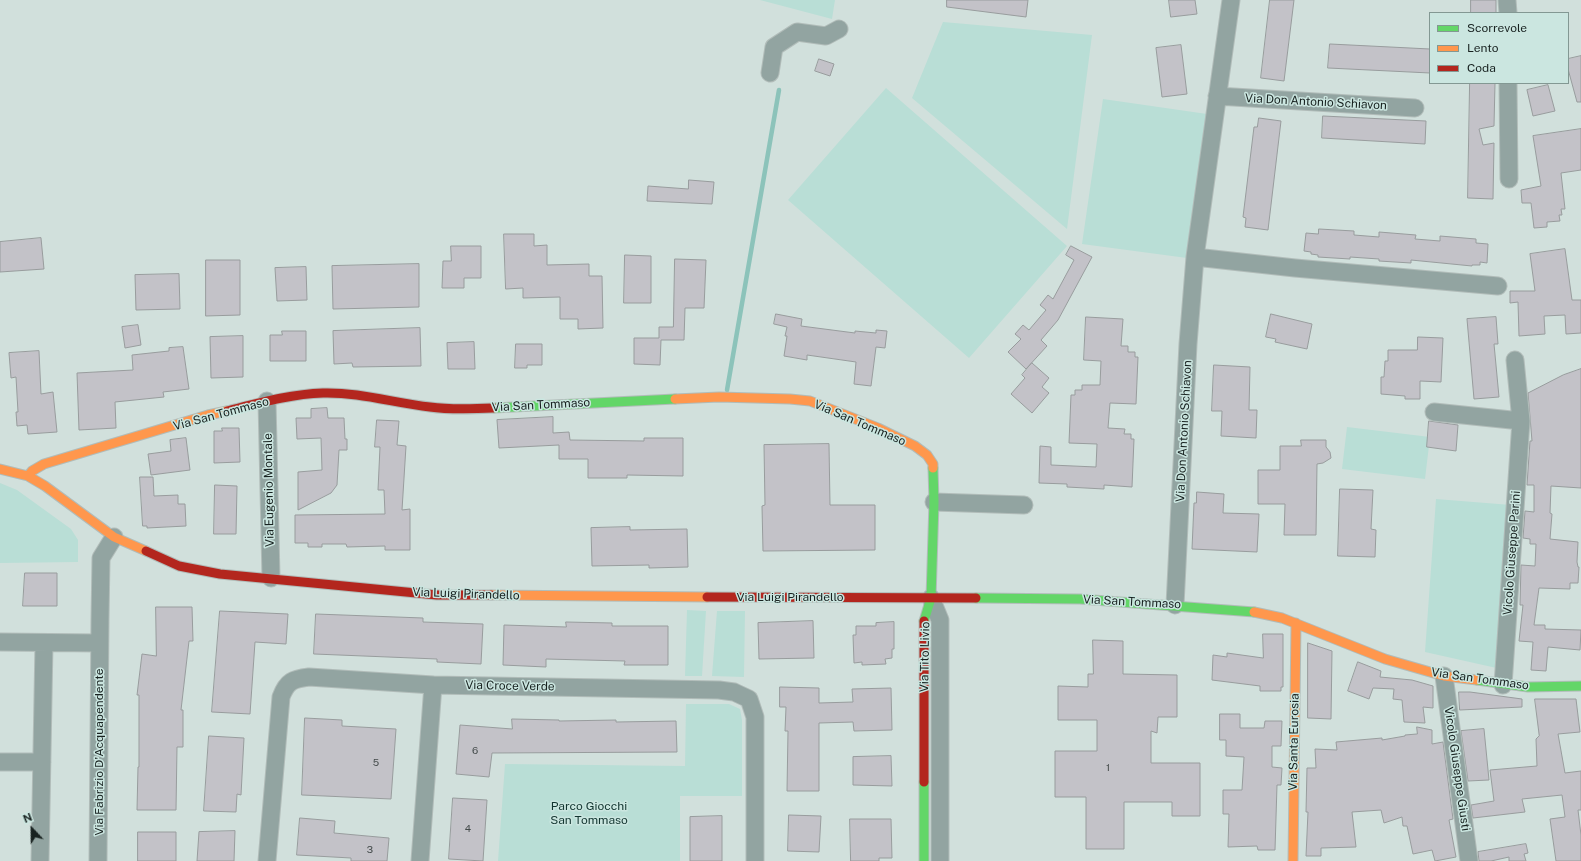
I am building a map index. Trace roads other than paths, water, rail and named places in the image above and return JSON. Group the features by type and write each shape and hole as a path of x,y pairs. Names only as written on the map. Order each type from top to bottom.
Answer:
{"street":[{"name":"Via Don Antonio Schiavon","path":"1175,605 1188,352 1195,258 1231,0"},
{"path":"1508,0 1508,12"},
{"path":"770,73 774,47 797,32 826,36 839,29"},
{"path":"1508,84 1509,179"},
{"name":"Via Don Antonio Schiavon","path":"1217,96 1415,108"},
{"path":"1195,258 1498,286"},
{"name":"Vicolo Giuseppe Parini","path":"1504,684 1521,421 1515,360"},
{"name":"Via San Tommaso","path":"28,476 32,471 44,464 208,415 286,397 323,393 359,395 430,407 464,409 719,397 810,401 878,428 915,446 927,455 933,464 934,502 931,598 1080,599 1247,611 1274,616 1296,623 1385,659 1444,676 1528,687 1581,686"},
{"name":"Via Eugenio Montale","path":"267,401 271,578"},
{"path":"1434,412 1521,421"},
{"path":"0,469 28,476"},
{"name":"Via Luigi Pirandello","path":"28,476 45,486 114,537 179,566 220,574 437,595 931,598"},
{"path":"934,502 1024,505"},
{"name":"Via Fabrizio D'Acquapendente","path":"98,861 102,558 114,537"},
{"name":"Via Tito Livio","path":"924,861 932,819 940,620 931,598"},
{"name":"Via Santa Eurosia","path":"1293,861 1296,623"},
{"path":"0,642 100,643"},
{"path":"40,861 44,643"},
{"name":"Vicolo Giuseppe Giusti","path":"1444,676 1469,861"},
{"name":"Via Croce Verde","path":"267,861 281,697 285,687 295,679 309,677 433,685 719,690 734,692 749,699 755,717 755,861"},
{"path":"420,861 433,685"},
{"path":"0,762 42,762"},
{"name":"Via Tito Livio","path":"932,819 940,861"}],"waterway":[{"path":"727,390 779,90"}],"park label":[{"name":"Parco Giocchi San Tommaso","path":"589,813"}]}
